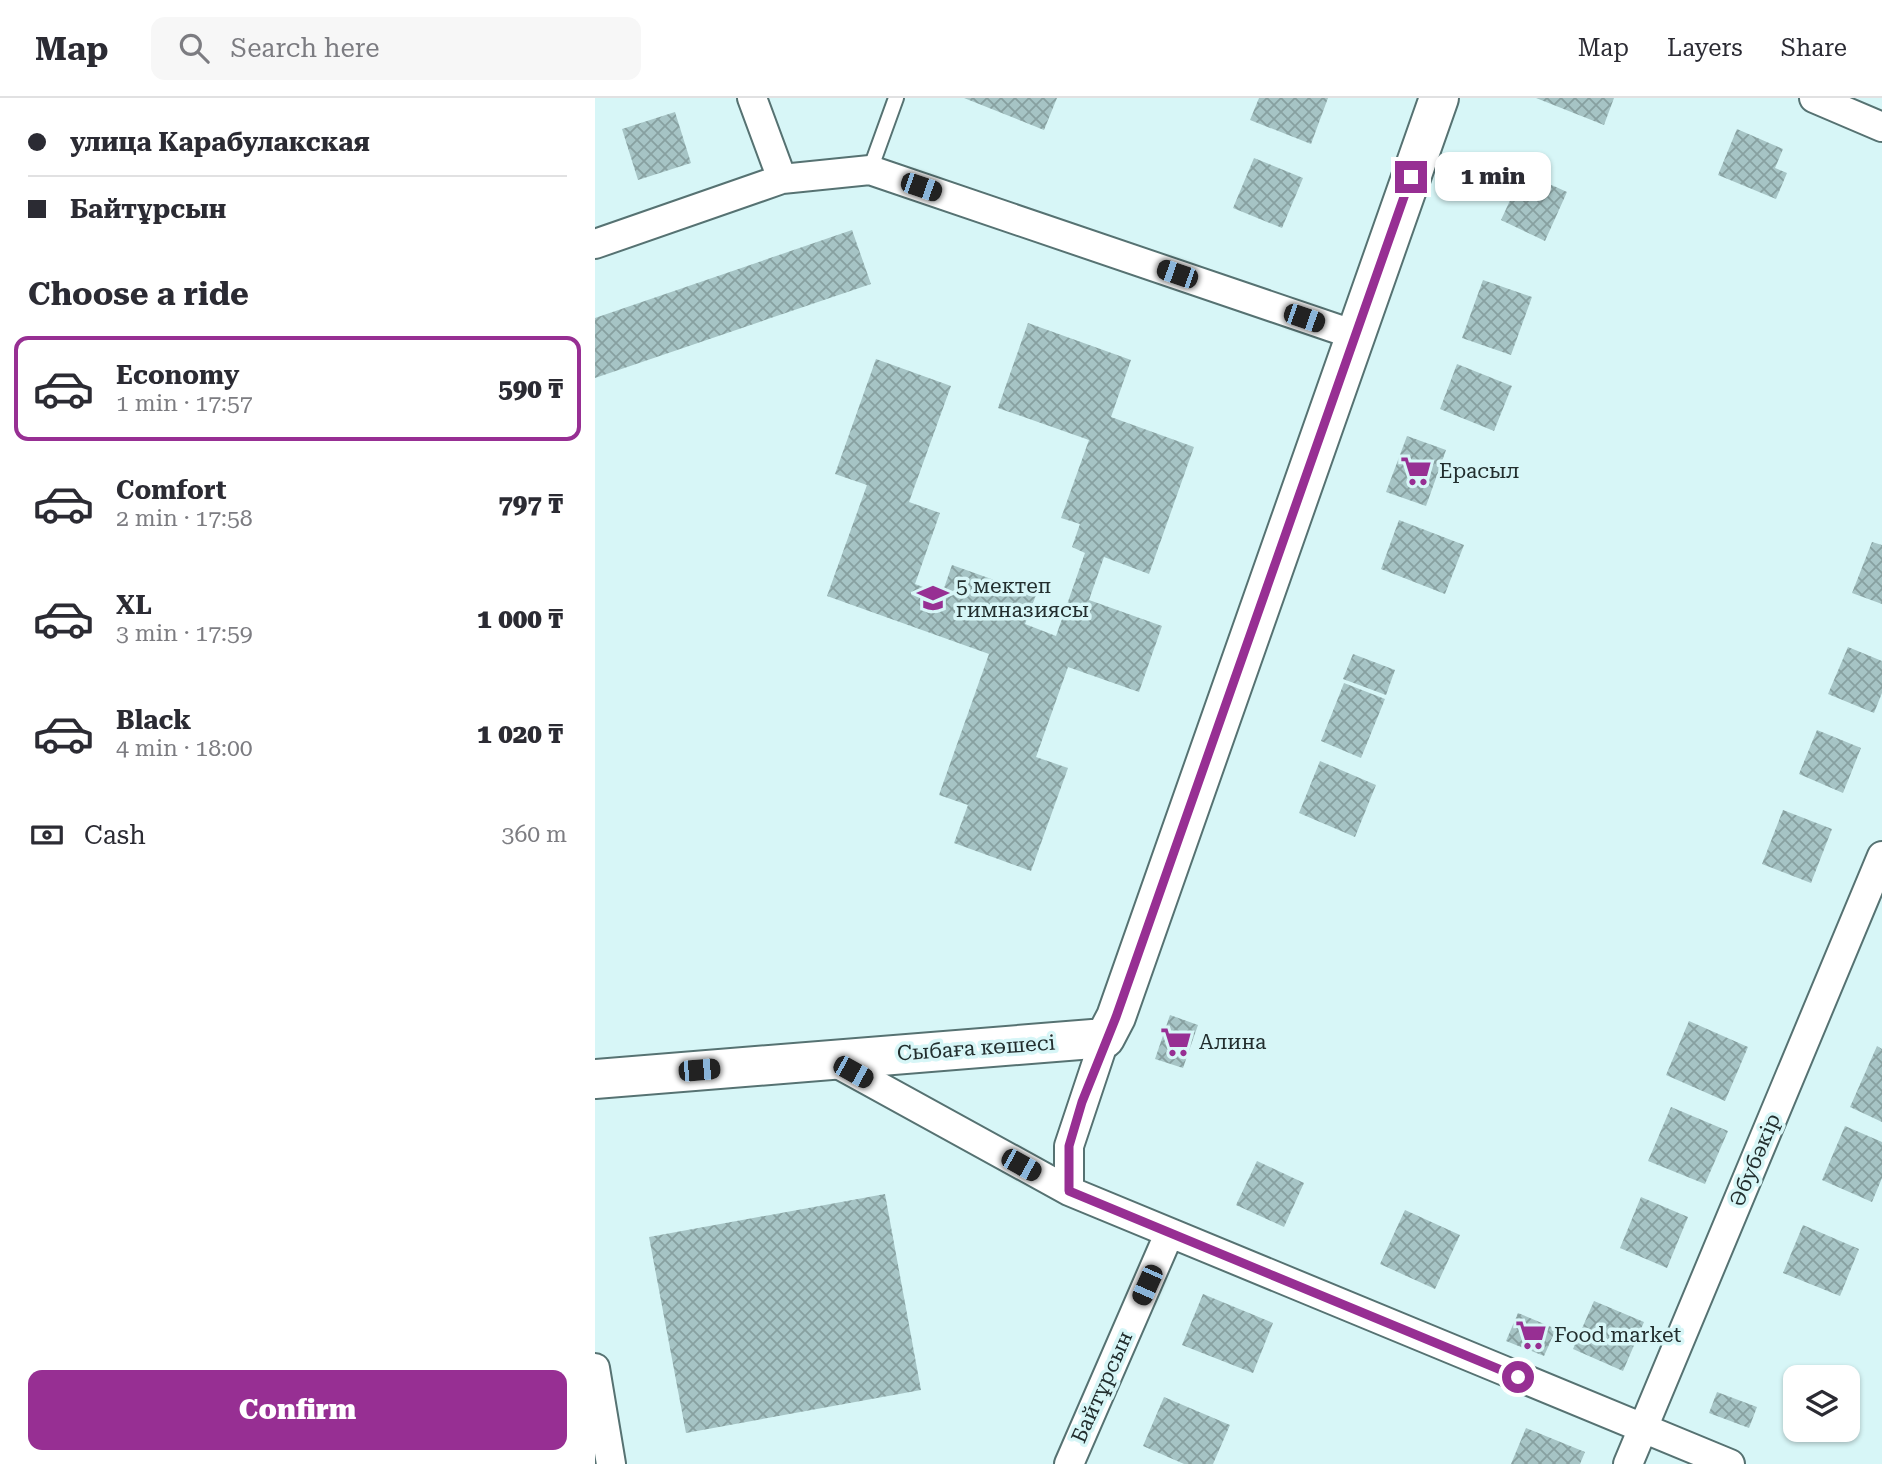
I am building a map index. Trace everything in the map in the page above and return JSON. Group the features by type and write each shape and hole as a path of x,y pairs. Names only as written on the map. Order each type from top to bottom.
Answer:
{"street":[{"path":"753,98 782,179"},
{"path":"1069,1191 1069,1146 1105,1038 1116,1017 1439,98"},
{"path":"1814,98 1882,127"},
{"path":"595,244 782,179 870,170 1355,335"},
{"name":"Әбубәкір","path":"1627,1464 1882,856"},
{"name":"Сыбаға көшесі","path":"595,1079 1105,1038"},
{"path":"829,1059 1069,1191 1730,1464"},
{"name":"Байтұрсын","path":"1069,1464 1169,1234"},
{"path":"595,1368 611,1464"}],"lane":[{"path":"870,170 896,98"}],"building":[{"path":"964,98 1057,98 1044,130"},
{"path":"1259,98 1328,98 1311,144 1250,120"},
{"path":"1536,98 1614,98 1604,125"},
{"path":"675,112 691,163 638,180 622,129"},
{"path":"1737,129 1783,149 1775,168 1787,173 1776,199 1718,175"},
{"path":"1254,158 1303,178 1282,228 1233,208"},
{"path":"1523,172 1567,192 1545,241 1501,220"},
{"path":"852,230 871,284 595,378 595,318"},
{"path":"1483,280 1532,297 1511,355 1462,338"},
{"name":"5 мектеп гимназиясы","path":"1028,323 1131,360 1111,417 1194,447 1149,574 1104,557 1089,600 1162,626 1139,692 1068,667 1036,757 1068,768 1031,871 954,843 968,805 939,795 989,654 827,596 867,485 835,474 876,359 951,386 909,502 940,513 915,584 942,594 952,565 1036,595 1025,624 1056,636 1085,553 1072,547 1080,524 1061,518 1089,440 998,408"},
{"path":"1457,364 1512,386 1494,431 1440,409"},
{"name":"Ерасыл","path":"1407,436 1446,450 1426,506 1386,492"},
{"path":"1399,520 1464,545 1445,594 1381,569"},
{"path":"1872,542 1882,545 1882,604 1852,593"},
{"path":"1848,647 1882,661 1882,693 1874,713 1828,694"},
{"path":"1353,654 1395,670 1386,695 1343,679"},
{"path":"1344,683 1385,699 1361,758 1321,741"},
{"path":"1817,730 1861,748 1843,793 1799,774"},
{"path":"1320,761 1376,785 1355,837 1299,813"},
{"path":"1783,810 1832,829 1811,883 1762,864"},
{"name":"Алина","path":"1170,1015 1198,1025 1183,1068 1155,1059"},
{"path":"1689,1021 1748,1047 1725,1101 1666,1075"},
{"path":"1877,1046 1882,1049 1882,1122 1850,1107"},
{"path":"1671,1107 1728,1131 1705,1184 1648,1161"},
{"path":"1845,1126 1882,1142 1882,1178 1872,1202 1822,1180"},
{"path":"1257,1161 1304,1183 1284,1227 1236,1205"},
{"path":"885,1194 921,1390 686,1433 649,1237"},
{"path":"1641,1197 1688,1217 1667,1268 1620,1248"},
{"path":"1405,1210 1460,1235 1435,1289 1380,1264"},
{"path":"1803,1225 1859,1249 1840,1296 1783,1273"},
{"path":"1203,1294 1273,1323 1253,1373 1182,1345"},
{"path":"1594,1301 1644,1322 1623,1371 1573,1349"},
{"name":"Food market","path":"1518,1313 1556,1329 1544,1356 1506,1341"},
{"path":"1717,1392 1757,1407 1749,1428 1709,1413"},
{"path":"1164,1397 1230,1425 1213,1464 1184,1464 1143,1446"},
{"path":"1526,1428 1585,1452 1580,1464 1511,1464"}],"place":[{"name":"Ерасыл","path":"1416,471"},
{"name":"5 мектеп гимназиясы","path":"933,598"},
{"name":"Алина","path":"1176,1042"},
{"name":"Food market","path":"1531,1335"}],"route":[{"path":"1411,177 1116,1017 1105,1038 1082,1102 1069,1146 1069,1191 1518,1377"}]}
